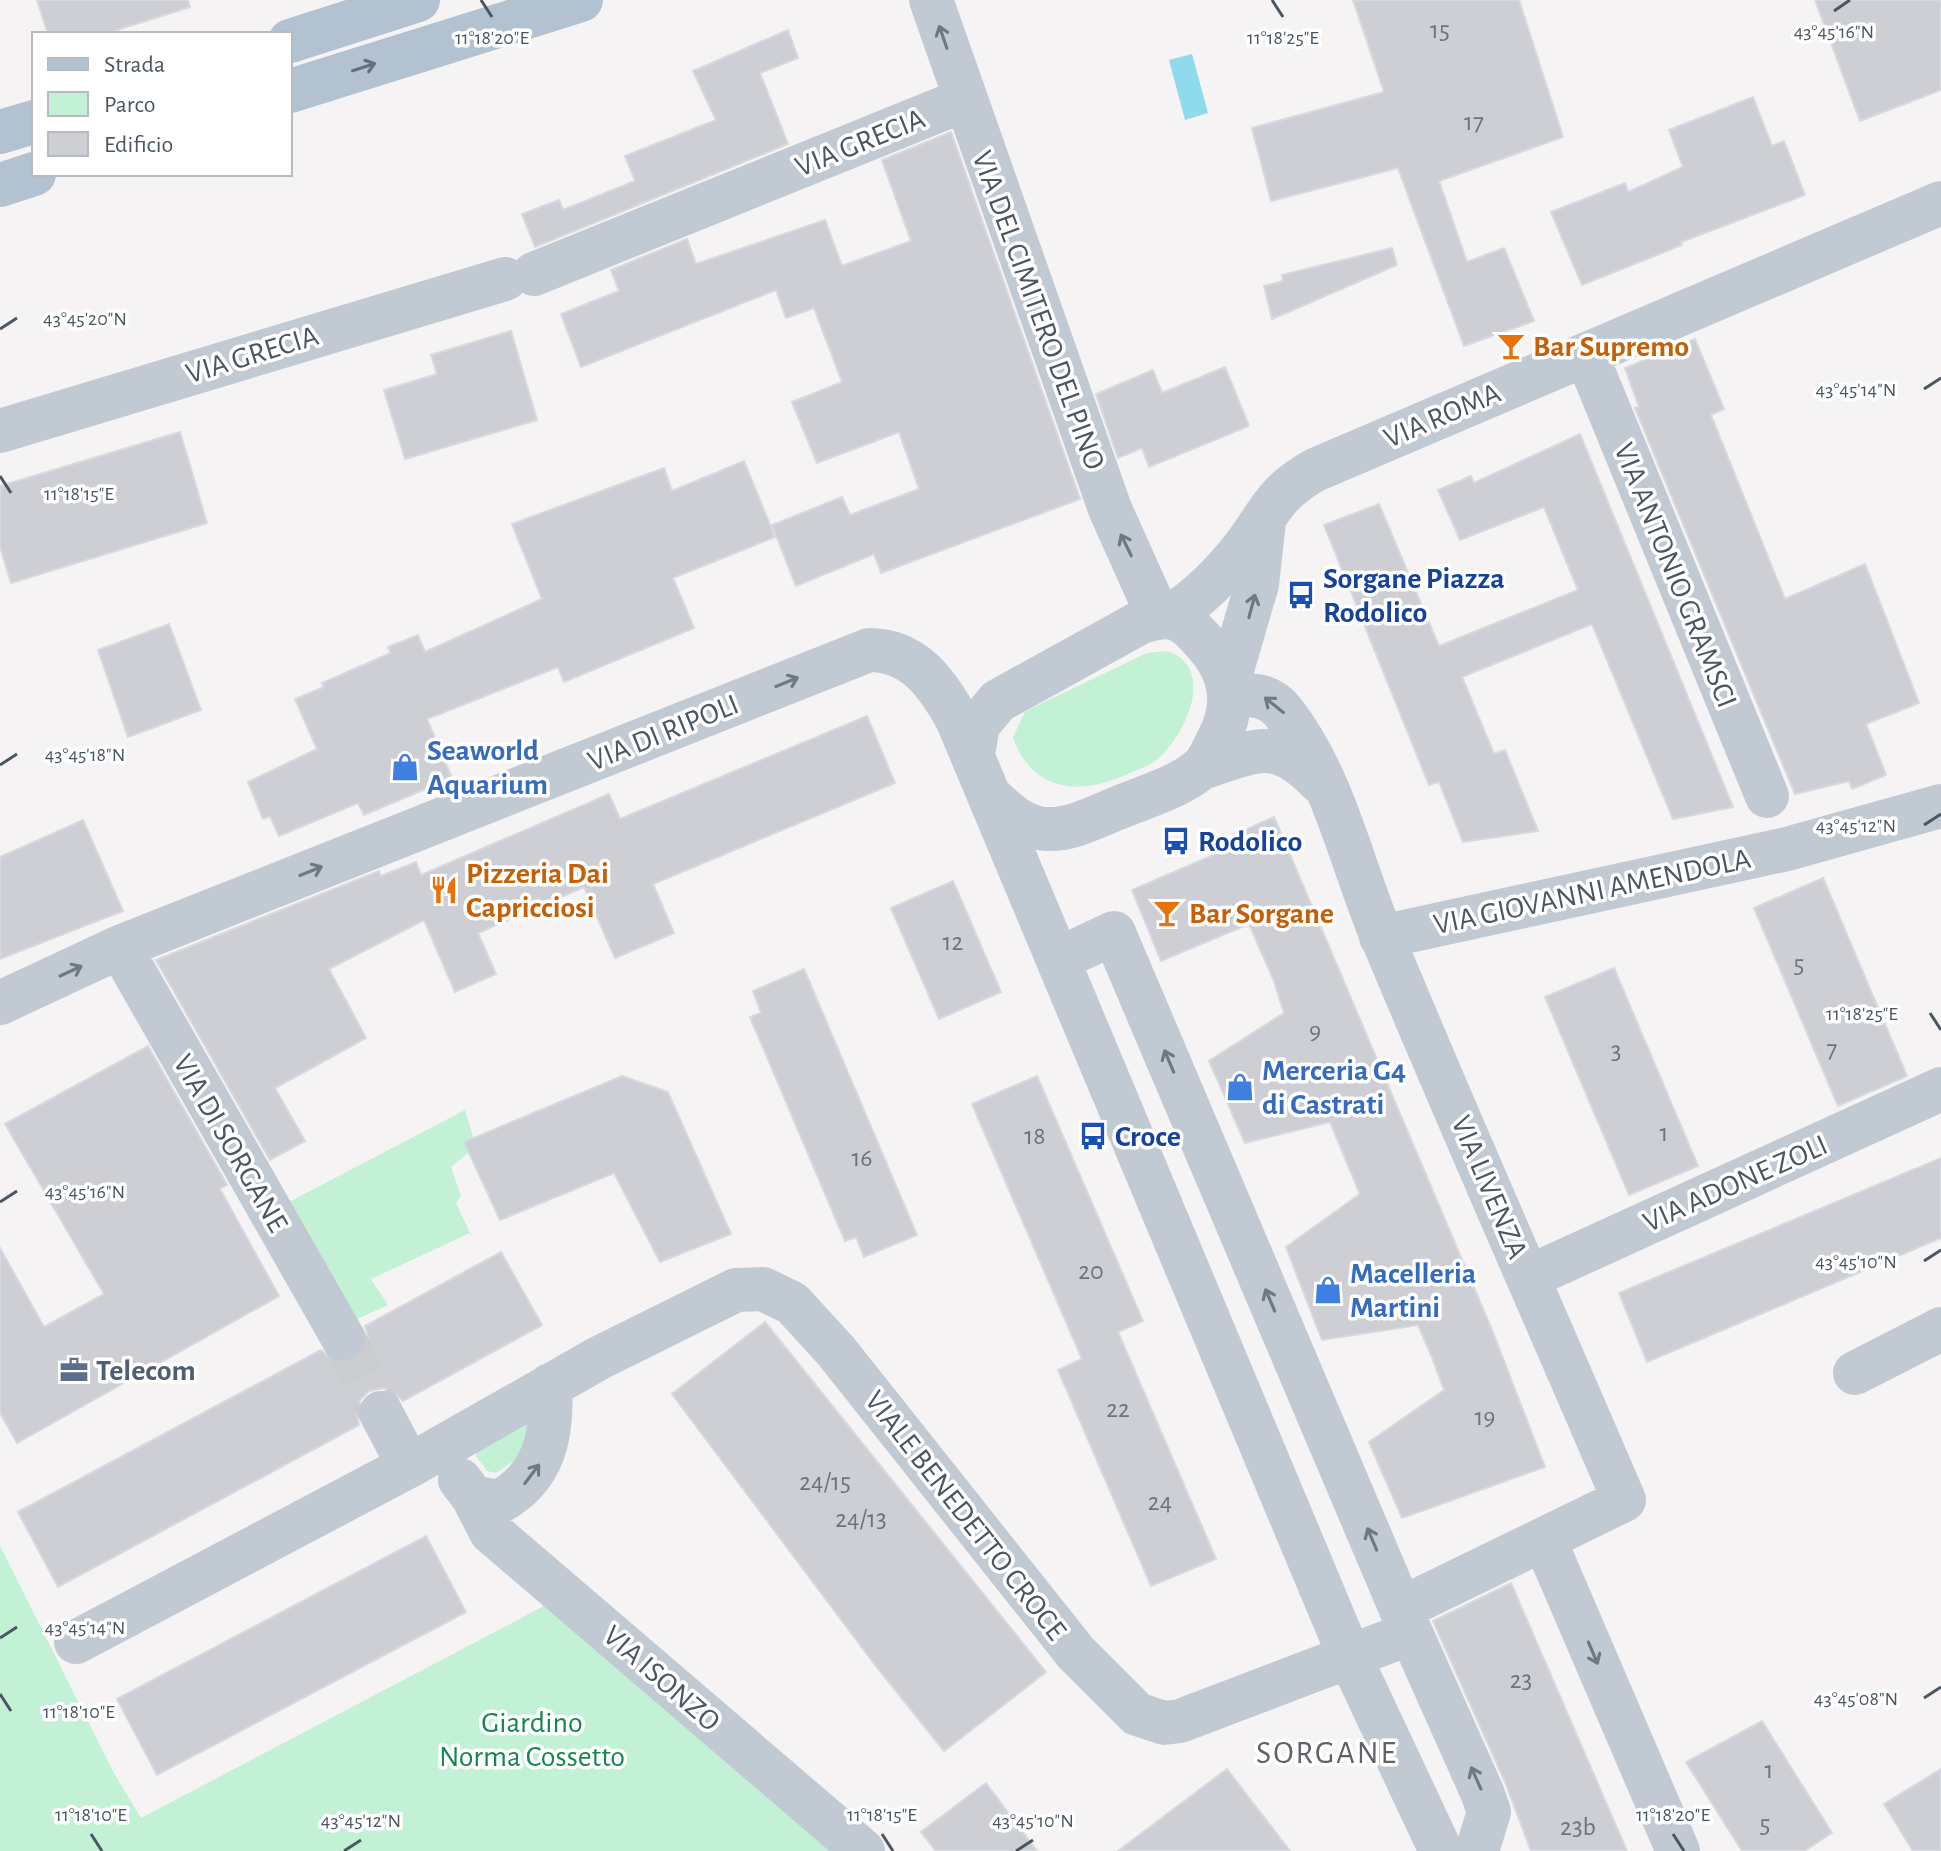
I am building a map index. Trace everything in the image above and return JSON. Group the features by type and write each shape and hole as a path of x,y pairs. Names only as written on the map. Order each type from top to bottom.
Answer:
{"main road":[{"path":"292,40 418,0"},
{"path":"292,90 581,0"},
{"path":"0,132 32,123"},
{"path":"0,185 32,175"}],"street":[{"name":"VIA DEL CIMITERO DEL PINO","path":"931,0 1110,509 1165,616"},
{"name":"VIA GRECIA","path":"0,431 519,276 964,100"},
{"name":"VIA ROMA","path":"1165,616 1194,601 1227,568 1284,490 1315,470 1941,203"},
{"name":"VIA ANTONIO GRAMSCI","path":"1586,354 1767,796"},
{"path":"991,797 1018,820 1035,827 1069,827 1157,791 1201,768 1227,721 1230,687 1257,584 1265,514"},
{"path":"1230,687 1210,648 1195,631 1165,616 1141,622 998,701 978,725 973,754 1349,1655 1441,1851"},
{"name":"VIA DI RIPOLI","path":"0,1003 120,947 869,650 906,657 928,676 942,693 973,754"},
{"name":"VIA LIVENZA","path":"1230,687 1267,697 1282,710 1302,738 1328,790 1381,937 1624,1500 1544,1539 1407,1620"},
{"name":"VIA LIVENZA","path":"1201,768 1256,753 1277,751 1290,754 1328,790"},
{"name":"VIA GIOVANNI AMENDOLA","path":"1381,937 1787,849 1941,806"},
{"path":"1055,950 1046,911 1052,874 1060,856 1098,816"},
{"path":"1055,950 1114,933 1489,1812 1477,1851"},
{"name":"VIA DI SORGANE","path":"120,947 343,1338"},
{"name":"VIA ADONE ZOLI","path":"1529,1277 1941,1089"},
{"path":"1187,1262 1244,1238"},
{"name":"VIALE BENEDETTO CROCE","path":"76,1642 454,1441 551,1402 599,1358 736,1290 763,1289 792,1303 836,1351 1076,1653 1126,1706 1150,1720 1180,1721 1349,1655 1407,1620"},
{"path":"1855,1373 1941,1329"},
{"path":"454,1441 450,1453 452,1464 473,1497 499,1502 529,1479 546,1447 551,1402"},
{"path":"381,1413 409,1466"},
{"name":"VIA ISONZO","path":"473,1497 491,1532 863,1851"},
{"path":"1544,1539 1678,1851"}],"green space":[{"path":"1167,651 1182,659 1190,671 1192,701 1179,732 1160,757 1128,774 1092,785 1059,784 1045,779 1032,769 1013,737 1025,712 1147,653"},
{"path":"465,1110 476,1146 451,1167 461,1196 456,1203 470,1233 371,1279 388,1305 353,1321 289,1202"},
{"path":"528,1415 535,1425 517,1459 496,1473 487,1471 476,1456 478,1443"},
{"name":"Giardino Norma Cossetto","path":"0,1546 114,1773 141,1818 546,1605 835,1851 0,1851"}],"water":[{"path":"1192,54 1208,113 1185,120 1169,60"}],"building":[{"path":"37,0 188,0 190,7 110,32 47,32"},
{"path":"1353,0 1519,0 1563,137 1439,181 1467,262 1504,248 1534,321 1464,346 1398,168 1271,201 1252,128 1384,92"},
{"path":"1815,0 1941,0 1941,90 1860,121"},
{"path":"788,30 798,58 760,73 788,144 535,247 522,214 559,200 563,210 635,181 625,156 716,120 693,71"},
{"path":"1753,97 1772,146 1784,141 1805,195 1681,242 1682,245 1582,285 1551,212 1625,183 1628,192 1683,167 1669,130"},
{"path":"951,132 1080,499 881,573 874,554 796,586 772,525 842,497 850,515 919,489 899,432 817,463 792,402 842,382 814,308 786,318 776,290 581,367 561,314 619,291 611,270 687,239 696,264 825,220 842,266 911,241 882,160"},
{"path":"1392,248 1397,265 1272,319 1264,286 1283,281 1282,275"},
{"path":"511,331 537,420 405,459 384,390 437,374 431,355"},
{"path":"1695,339 1724,409 1711,415 1785,599 1865,564 1919,703 1866,724 1886,775 1852,789 1849,781 1795,794 1635,408 1639,407 1625,368"},
{"path":"1225,367 1249,426 1149,467 1142,448 1118,458 1096,394 1153,370 1162,393"},
{"path":"180,432 207,523 11,583 0,547 0,486"},
{"path":"1580,434 1733,807 1673,819 1592,624 1462,677 1494,754 1505,750 1538,831 1463,842 1439,782 1429,785 1324,525 1379,504 1439,646 1578,590 1544,507 1460,540 1438,490 1471,476 1474,483"},
{"path":"744,461 775,537 673,578 694,628 564,682 558,667 427,719 452,778 364,815 358,803 279,836 270,816 263,819 248,782 317,749 295,699 324,687 322,683 391,653 388,647 418,635 425,652 542,599 512,524 664,468 672,491"},
{"path":"169,624 201,710 128,737 98,650"},
{"path":"867,716 895,783 653,884 674,933 615,958 584,887 478,933 496,974 455,992 424,920 329,969 366,1038 275,1088 305,1141 270,1160 156,960 379,871 381,876 416,862 421,875 609,794 620,819"},
{"path":"1274,817 1492,1330 1545,1467 1402,1518 1369,1442 1444,1390 1431,1355 1418,1325 1322,1340 1286,1247 1360,1194 1330,1122 1245,1143 1209,1061 1284,1013 1274,981 1249,924 1161,961 1132,890 1218,853 1214,844"},
{"path":"83,820 123,911 0,959 0,857"},
{"path":"1823,878 1907,1076 1838,1106 1754,908"},
{"path":"953,881 1001,992 939,1019 891,908"},
{"path":"1614,968 1698,1166 1629,1195 1545,997"},
{"path":"804,969 917,1235 864,1257 856,1237 845,1241 750,1017 761,1013 753,991"},
{"path":"148,1046 227,1185 220,1189 279,1296 17,1443 0,1413 0,1248 44,1327 104,1294 5,1124"},
{"path":"622,1076 668,1092 731,1234 660,1262 614,1173 500,1220 464,1142"},
{"path":"1037,1076 1143,1321 1118,1332 1216,1559 1151,1586 1058,1370 1082,1359 972,1104"},
{"path":"1941,1158 1941,1238 1647,1362 1619,1293"},
{"path":"501,1252 542,1325 403,1401 394,1392 383,1388 369,1391 360,1400 356,1411 359,1425 58,1587 18,1512 321,1350 331,1360 342,1363 355,1360 365,1350 368,1337 365,1326"},
{"path":"765,1322 1046,1672 944,1751 875,1665 672,1394"},
{"path":"426,1536 466,1612 157,1775 117,1699"},
{"path":"1511,1583 1627,1851 1531,1851 1505,1782 1433,1621"},
{"path":"1762,1721 1832,1833 1804,1851 1742,1851 1686,1762"},
{"path":"1227,1769 1290,1851 1118,1851"},
{"path":"1941,1769 1941,1851 1913,1851 1884,1804"},
{"path":"986,1783 1037,1851 936,1851 921,1832"}],"tunnel":[{"path":"343,1338 381,1413"}],"place":[{"name":"Bar Supremo","path":"1511,346"},
{"name":"Sorgane Piazza Rodolico","path":"1301,595"},
{"name":"Seaworld Aquarium","path":"405,767"},
{"name":"Rodolico","path":"1176,841"},
{"name":"Pizzeria Dai Capricciosi","path":"444,890"},
{"name":"Bar Sorgane","path":"1167,913"},
{"name":"Merceria G4 di Castrati","path":"1240,1087"},
{"name":"Croce","path":"1093,1136"},
{"name":"Macelleria Martini","path":"1328,1290"},
{"name":"Telecom","path":"74,1370"}],"district":[{"name":"SORGANE","path":"1327,1752"}]}
